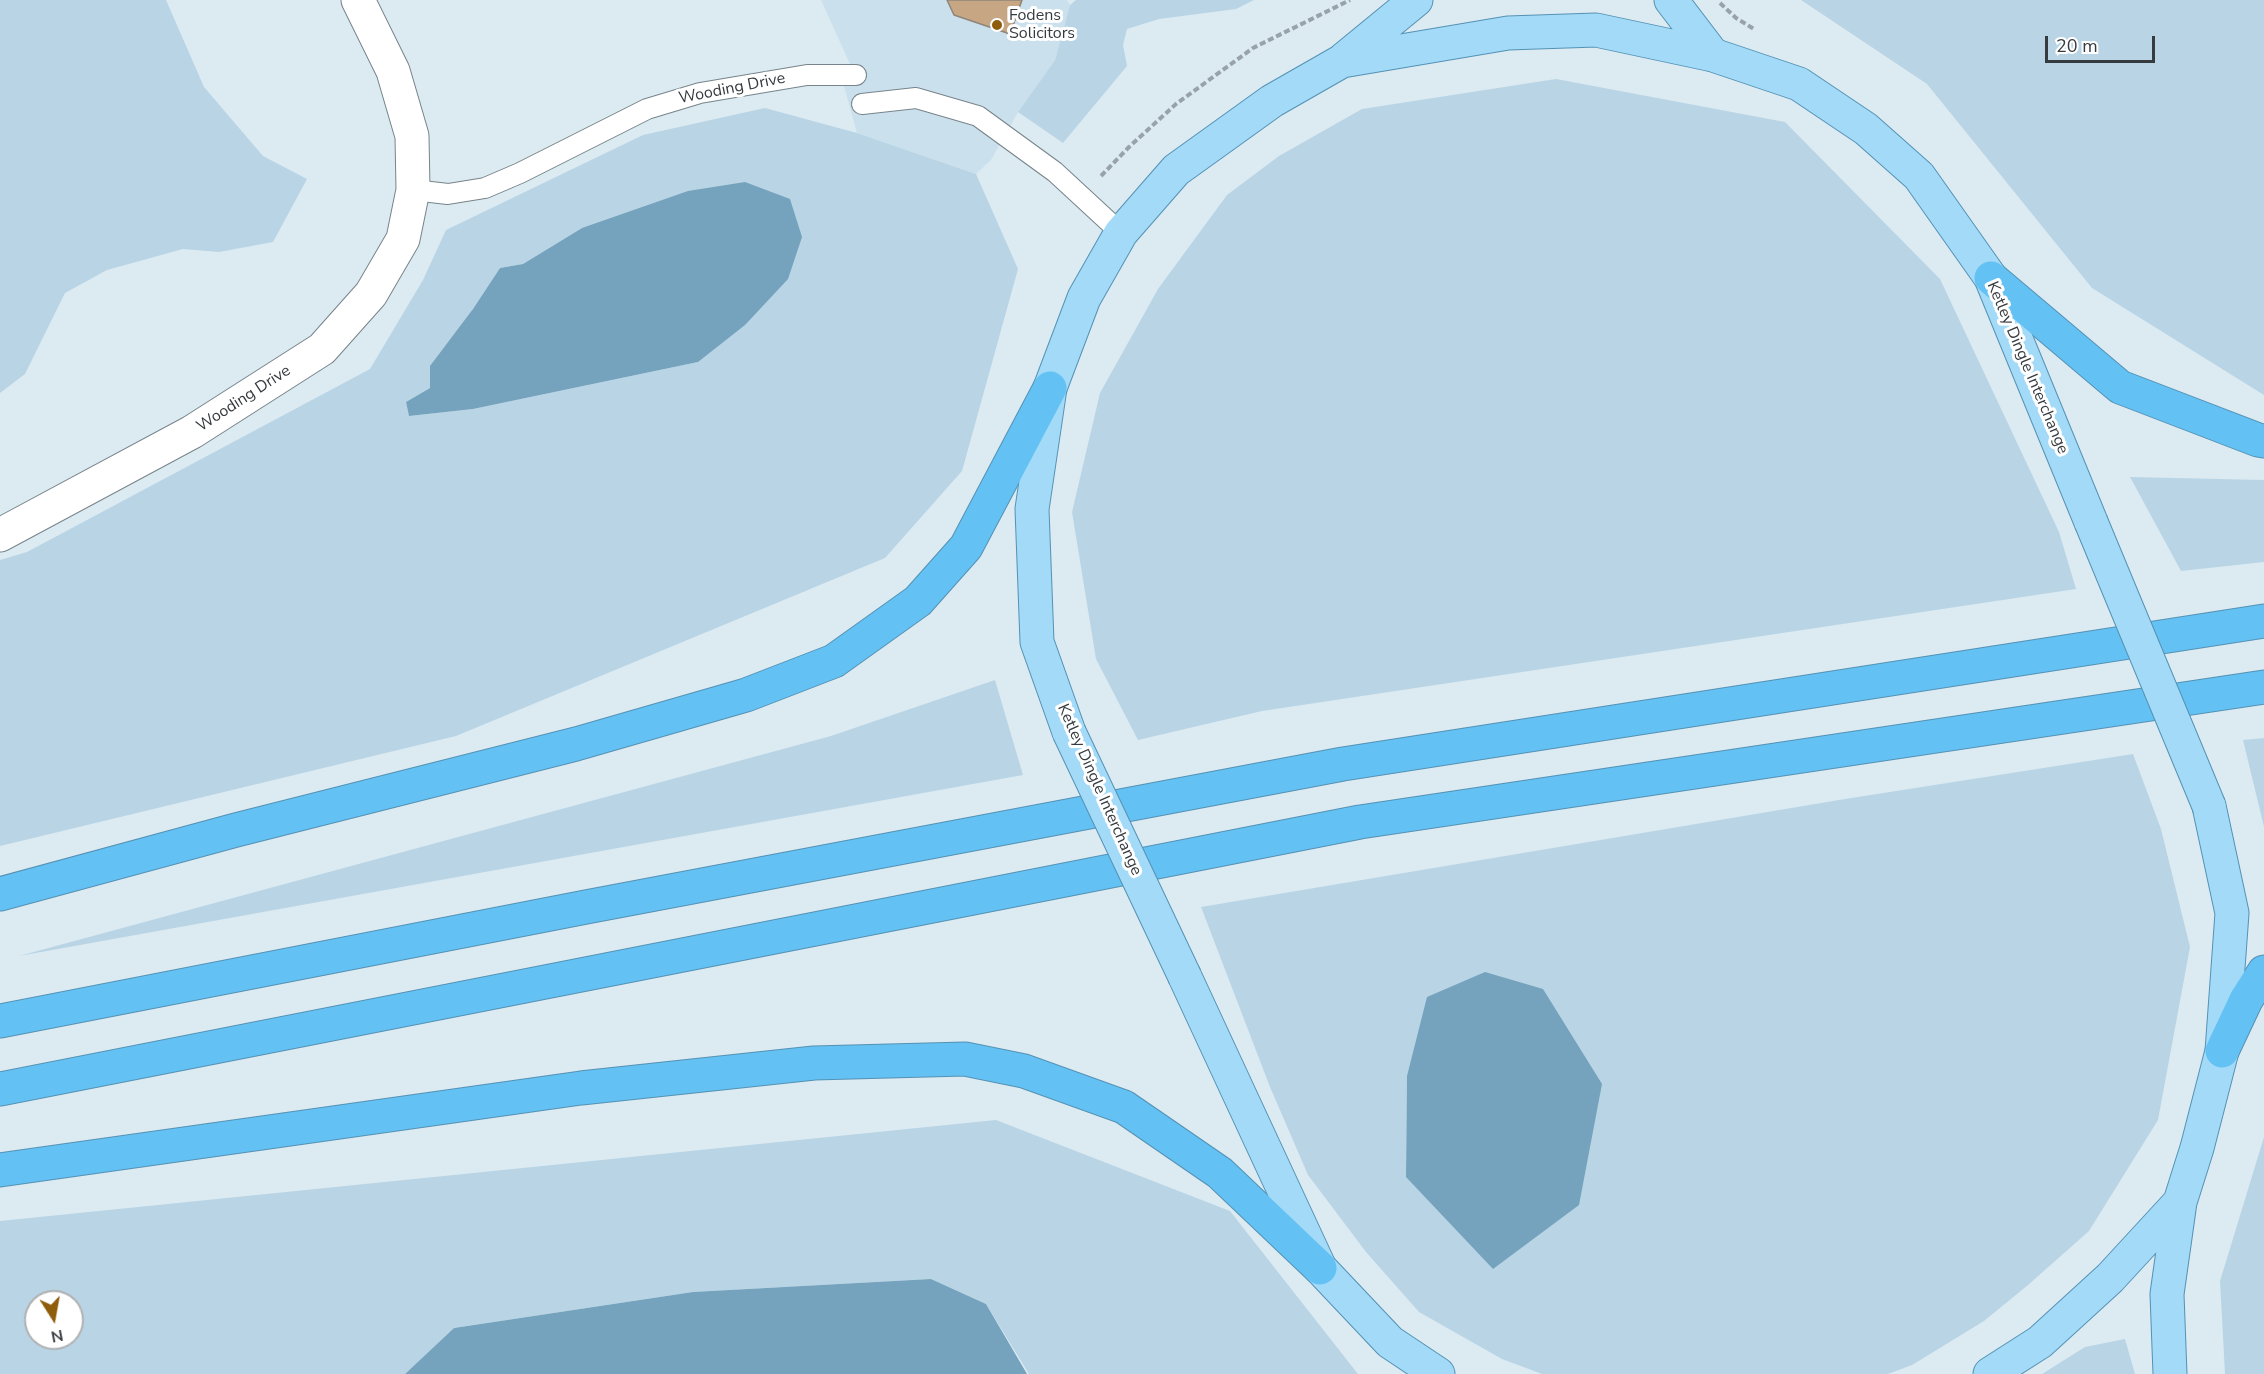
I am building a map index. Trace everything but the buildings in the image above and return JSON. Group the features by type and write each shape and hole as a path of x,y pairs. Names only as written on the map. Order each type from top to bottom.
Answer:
{"highway":[{"path":"1991,278 2120,387 2264,441"},
{"path":"0,894 236,830 576,744 746,695 834,661 918,601 966,547 1050,388"},
{"path":"0,1021 586,907 1343,764 2264,621"},
{"path":"0,1089 1360,822 2264,687"},
{"path":"2222,1051 2246,1000 2264,972"},
{"path":"0,1170 581,1088 814,1063 965,1059 1024,1071 1124,1107 1220,1173 1320,1268"}],"main road":[{"path":"1342,60 1416,0"},
{"path":"1671,0 1713,55"},
{"name":"Ketley Dingle Interchange","path":"1438,1374 1390,1342 1320,1268 1069,732 1037,642 1032,508 1050,388 1084,298 1121,233 1176,170 1272,101 1342,60 1508,33 1596,30 1713,55 1799,84 1866,129 1919,176 1991,278 2209,807 2232,913 2222,1051 2197,1148 2180,1202 2110,1278 2040,1342 1990,1374"},
{"path":"2170,1374 2168,1294 2180,1202"}],"street":[{"name":"Wooding Drive","path":"0,535 192,432 322,349 371,294 403,239 413,190 412,136 393,71 358,0"}],"lane":[{"name":"Wooding Drive","path":"413,190 448,194 485,188 520,173 647,109 700,93 807,75 856,75"},
{"path":"862,104 916,98 978,116 1077,190 1121,233"}],"path":[{"path":"1077,190 1105,173 1129,147 1176,104 1253,48 1350,0"}],"shaded area":[{"path":"0,0 166,0 204,87 263,156 307,179 273,242 219,252 183,249 107,270 65,293 25,374 0,393"},
{"path":"821,0 1067,0 1070,5 1055,60 1018,112 991,160 976,174 857,133 844,86 860,86"},
{"path":"1076,0 1254,0 1236,9 1159,19 1127,29 1123,45 1127,66 1063,143 1018,112 1055,60 1070,5"},
{"path":"1801,0 2264,0 2264,395 2092,288 1927,84"},
{"path":"1556,79 1785,122 1940,279 2059,532 2076,589 1262,711 1138,740 1096,659 1072,512 1100,393 1158,289 1227,195 1279,156 1362,109"},
{"path":"765,108 857,133 976,174 1018,269 962,471 885,558 456,736 0,846 0,560 27,552 370,369 423,280 446,230 643,135","holes":["582,228 698,362 473,409 409,416 406,402 430,388 473,309 500,268 523,264"]},
{"path":"745,182 790,199 802,237 788,279 745,325 698,362 473,409 409,416 406,402 430,388 430,366 473,309 500,268 523,264 582,228 688,191"},
{"path":"2130,477 2264,480 2264,562 2181,571"},
{"path":"995,680 1023,775 19,956 831,736"},
{"path":"2264,738 2264,827 2243,740"},
{"path":"2133,754 2161,829 2190,947 2158,1120 2089,1231 1984,1321 1912,1365 1888,1374 1542,1374 1502,1359 1419,1312 1366,1252 1308,1175 1270,1087 1201,907 1845,799","holes":["1407,1076 1493,1268 1406,1176"]},
{"path":"1485,972 1543,989 1602,1084 1579,1205 1493,1269 1406,1177 1407,1076 1427,997"},
{"path":"996,1120 1230,1211 1358,1374 1029,1374 986,1304 931,1279 693,1292 454,1328 405,1374 0,1374 0,1221"},
{"path":"2264,1137 2264,1374 2225,1374 2220,1281"},
{"path":"931,1279 986,1304 1027,1374 405,1374 454,1328 693,1292"},
{"path":"2125,1339 2135,1374 2042,1374 2085,1347"}],"place":[{"name":"Fodens Solicitors","path":"997,25"}]}
